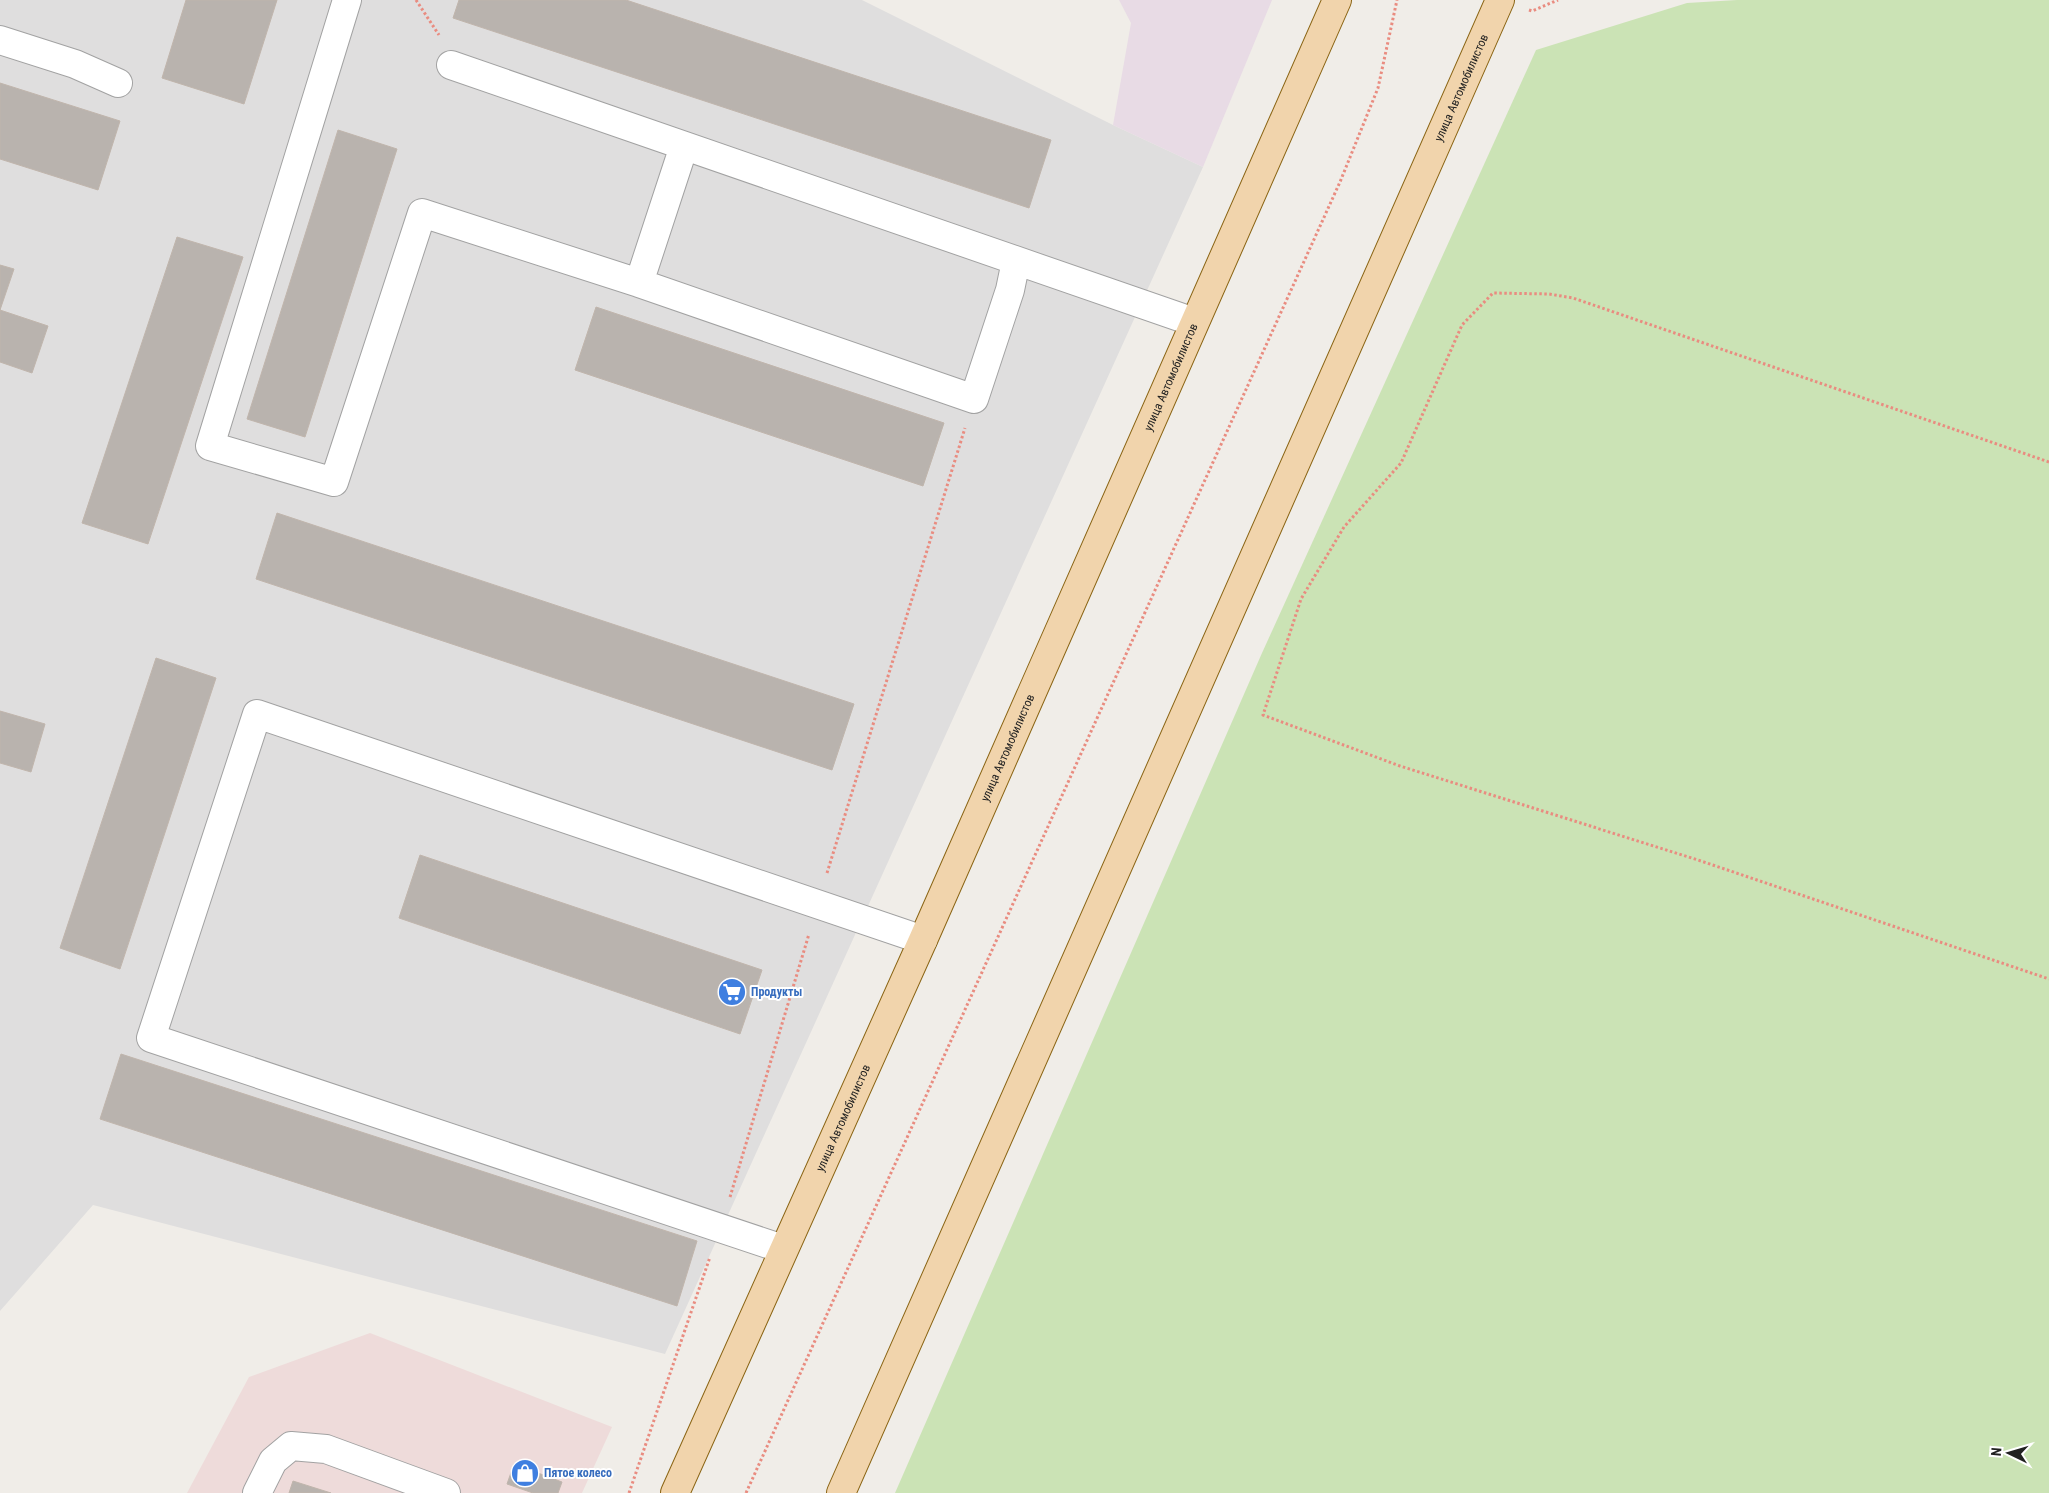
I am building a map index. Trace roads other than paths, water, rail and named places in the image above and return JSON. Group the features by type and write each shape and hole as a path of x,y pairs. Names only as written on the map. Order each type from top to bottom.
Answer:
{"main road":[{"name":"улица Автомобилистов","path":"675,1493 923,940 1337,0"},
{"name":"улица Автомобилистов","path":"842,1493 1500,0"}],"lane":[{"path":"347,0 210,446 334,482 422,213 639,283 974,399 1010,290 1016,261"},
{"path":"0,40 75,64 118,83"},
{"path":"451,65 1194,322"},
{"path":"639,283 684,146"},
{"path":"783,1249 151,1038 257,714 923,940"},
{"path":"257,1493 273,1461 291,1446 326,1449 386,1482 446,1493"}],"place":[{"name":"Продукты","path":"732,992"},
{"name":"Пятое колесо","path":"525,1473"}]}
